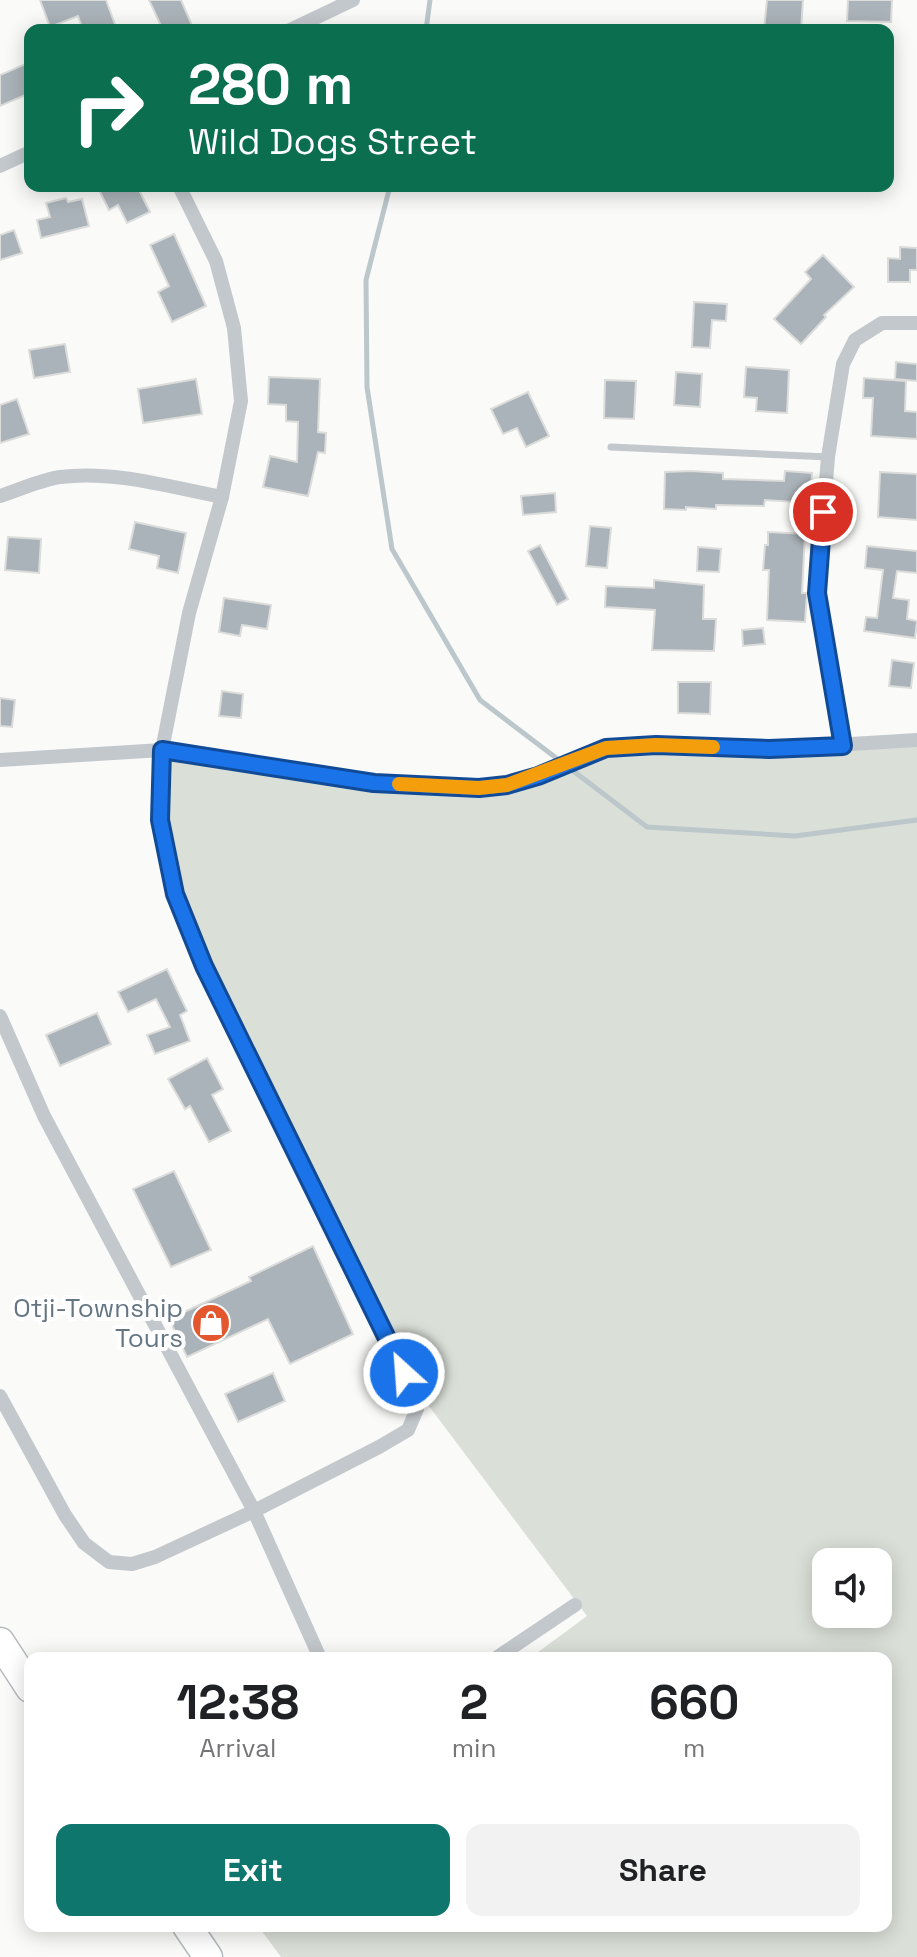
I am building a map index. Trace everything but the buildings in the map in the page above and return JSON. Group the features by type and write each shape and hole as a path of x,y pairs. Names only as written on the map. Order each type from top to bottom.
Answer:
{"highway":[{"path":"0,1642 24,1679"},
{"path":"191,1932 208,1957"}],"street":[{"path":"303,24 353,0"},
{"path":"0,166 24,155"},
{"path":"0,1396 84,1543 109,1562 132,1564 155,1557 254,1511 408,1430 417,1409 404,1373 204,966 175,894 160,820 162,750 189,613 222,497 241,401 234,328 216,261 182,192"},
{"path":"843,746 817,593 828,457 843,364 855,340 882,323 917,323"},
{"path":"0,496 59,477 99,477 222,497"},
{"path":"0,760 162,750 374,783 479,788 507,785 538,776 606,748 656,745 769,749 917,740"},
{"path":"0,1016 44,1116 254,1511 317,1652"},
{"path":"505,1652 575,1605"}],"lane":[{"path":"611,447 828,457"}],"shaded area":[{"path":"917,740 917,1957 281,1957 262,1932 892,1932 892,1652 538,1652 587,1616 404,1373 204,966 160,820 162,750 374,783 479,788 606,748"}],"waterway":[{"path":"427,24 430,0"},
{"path":"388,192 366,280 367,387 392,549 480,700 647,827 795,836 917,820"}],"slow traffic":[{"path":"399,784 479,788 507,785 538,776 606,748 656,745 713,747"}],"place":[{"name":"Otji-Township Tours","path":"211,1323"}],"route":[{"path":"404,1373 204,966 175,894 160,820 162,750 374,783 479,788 507,785 538,776 606,748 656,745 769,749 843,746 817,593 823,512"}]}
